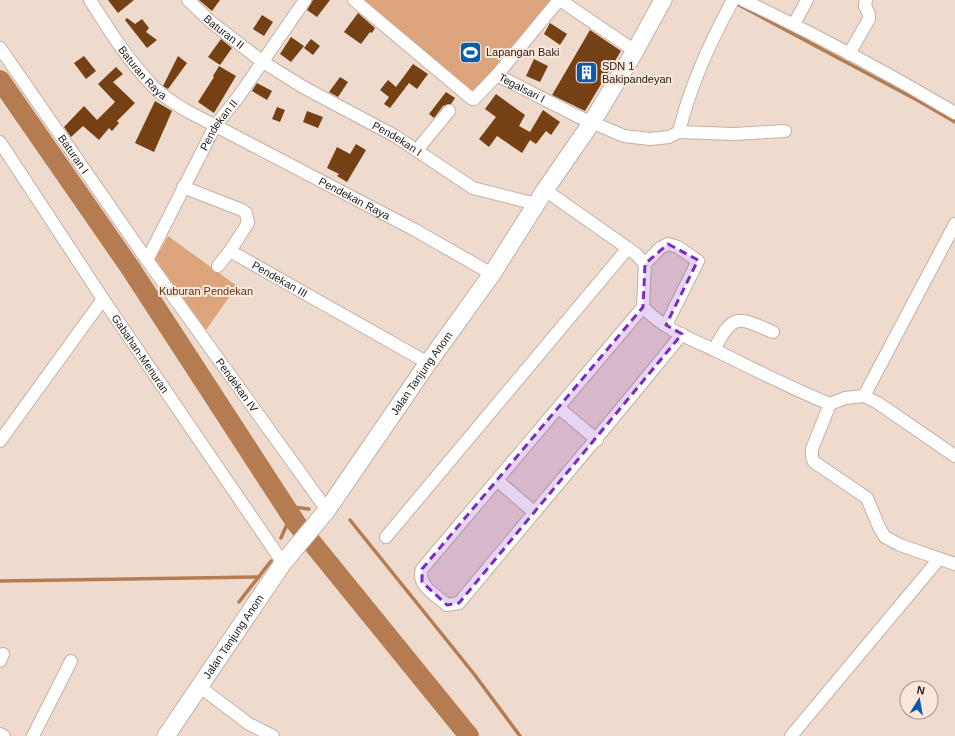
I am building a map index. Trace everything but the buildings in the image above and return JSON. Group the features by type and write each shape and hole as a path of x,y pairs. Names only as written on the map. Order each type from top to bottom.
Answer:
{"main road":[{"name":"Jalan Tanjung Anom","path":"166,736 288,557 323,515 428,363 492,274 545,190 592,122 635,52 663,0"}],"street":[{"name":"Baturan Raya","path":"90,0 121,46 155,88 187,111 215,126"},
{"name":"Baturan II","path":"188,0 211,22 263,62"},
{"name":"Pendekan II","path":"147,260 182,187 215,126 239,96 305,0"},
{"path":"354,0 470,98 474,99 497,75"},
{"path":"559,0 635,52"},
{"name":"Tegalsari I","path":"559,0 497,75 592,122 624,136 637,138 659,138 679,132 734,134 785,131"},
{"path":"679,132 684,112 698,72 715,31 733,0"},
{"path":"743,0 794,24 910,86 955,113"},
{"path":"794,24 807,0"},
{"path":"849,54 869,19 869,14 865,6 866,0"},
{"name":"Baturan I","path":"0,48 147,260"},
{"name":"Pendekan I","path":"263,62 303,87 396,136 473,188 536,204"},
{"path":"417,150 449,111"},
{"name":"Pendekan Raya","path":"215,126 415,230 492,274"},
{"name":"Gabahan-Menuran","path":"1,148 103,299 288,557"},
{"path":"182,187 242,210 246,213 248,218 246,228 218,266"},
{"path":"545,190 628,248 645,264"},
{"path":"864,396 955,224"},
{"path":"666,325 698,261 678,247 668,244 660,248 645,264 643,307 498,481 422,569 420,575 422,582 447,605 459,603 534,512 597,440 682,334"},
{"path":"386,538 628,248"},
{"name":"Pendekan III","path":"230,251 428,363"},
{"name":"Pendekan IV","path":"147,260 323,515"},
{"path":"0,441 103,299"},
{"path":"643,307 649,314 682,334 781,383 830,404 845,398 864,396 878,403 955,456"},
{"path":"714,350 727,325 739,320 744,320 773,332"},
{"path":"830,404 812,449 812,457 814,462 867,498 885,537 900,545 955,564"},
{"path":"559,408 597,440"},
{"path":"498,481 534,512"},
{"path":"791,736 939,559"},
{"path":"33,736 71,661"},
{"path":"200,688 249,724 273,736"},
{"path":"0,734 4,736"}],"highlighted area":[{"path":"668,244 698,260 666,325 682,334 459,603 447,605 422,582 422,569 643,307 645,264"}],"green space":[{"name":"Lapangan Baki","path":"356,0 552,0 480,99"},
{"name":"Kuburan Pendekan","path":"168,236 237,286 206,330 155,259"}],"waterway":[{"path":"739,5 917,100 955,122"},
{"path":"0,80 131,269 296,523 469,736"},
{"path":"285,506 309,509"},
{"path":"281,538 291,515"},
{"path":"350,520 474,674 520,736"},
{"path":"239,602 271,561"},
{"path":"0,581 259,577"}],"place":[{"name":"Lapangan Baki","path":"470,52"},
{"name":"SDN 1 Bakipandeyan","path":"587,72"}]}
